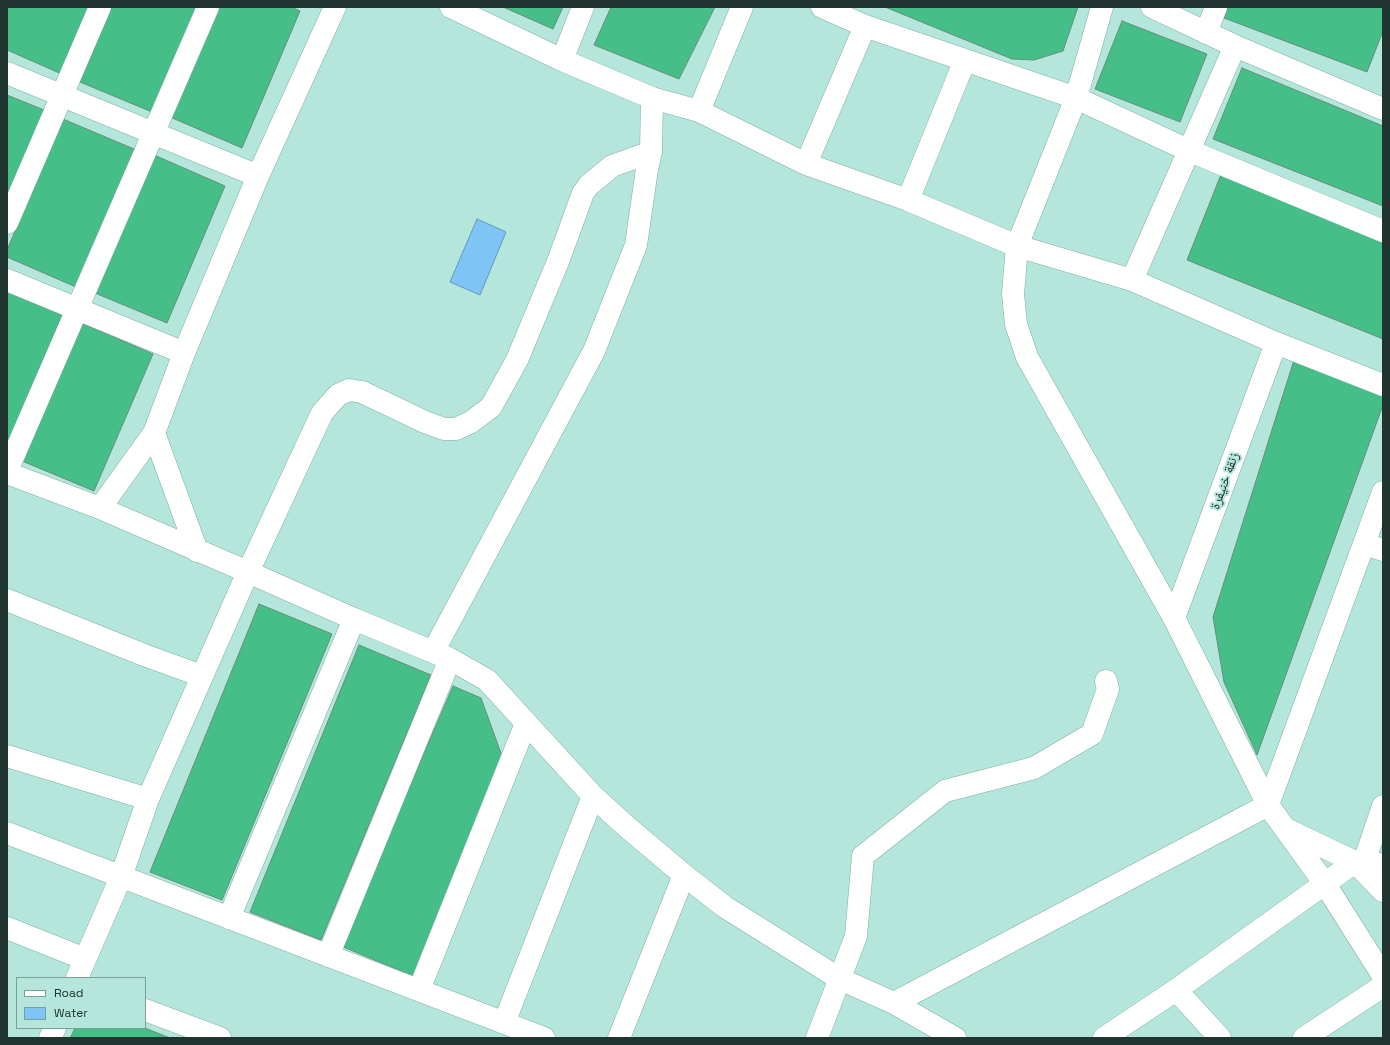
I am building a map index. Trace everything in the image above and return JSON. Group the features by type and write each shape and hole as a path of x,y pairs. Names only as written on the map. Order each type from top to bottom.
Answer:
{"street":[{"path":"7,223 100,7"},
{"path":"208,7 7,472 100,508 354,620 441,656 488,680 593,796 626,827 725,907 840,979 894,1003 955,1038"},
{"path":"100,508 154,433 184,353 258,176 335,7"},
{"path":"562,60 583,7"},
{"path":"699,111 742,7"},
{"path":"822,7 865,26 1076,98 1190,151 1383,231"},
{"path":"1102,7 1076,98 1017,246 1013,294 1016,324 1027,357 1174,618 1268,805 1325,884 1383,976"},
{"path":"1152,7 1235,46 1381,102"},
{"path":"1206,33 1216,7"},
{"path":"456,8 562,60 652,98 699,111 806,164 908,200 1017,246 1132,280 1276,343 1383,385"},
{"path":"806,164 865,26"},
{"path":"1132,280 1235,46"},
{"path":"908,200 965,60"},
{"path":"7,73 258,176"},
{"path":"328,956 441,656 594,351 636,245 647,169 651,152 652,98"},
{"path":"7,928 81,969 121,877 148,799 248,572 322,413 338,395 349,390 362,392 425,422 444,429 456,429 471,422 491,407 516,360 559,259 583,193 588,184 612,166 651,152"},
{"path":"7,280 76,310 184,353"},
{"name":"زنقة خنيفرة","path":"1174,618 1276,343"},
{"path":"154,433 197,551"},
{"path":"894,1003 1268,805 1374,547 1383,492"},
{"path":"7,600 202,676"},
{"path":"229,918 354,620"},
{"path":"817,1038 856,936 863,856 945,791 1034,768 1092,734 1108,689 1106,681"},
{"path":"419,990 526,723"},
{"path":"7,756 148,799"},
{"path":"504,1023 593,796"},
{"path":"1104,1038 1176,990 1325,884 1368,862 1383,806"},
{"path":"1284,828 1368,862 1383,891"},
{"path":"7,834 544,1038"},
{"path":"619,1038 684,875"},
{"path":"1304,1038 1383,986"},
{"path":"1176,990 1220,1038"},
{"path":"146,1010 220,1038"},
{"path":"50,1038 54,1029"}],"water":[{"path":"477,219 506,232 480,295 450,282"}],"building":[{"path":"8,7 93,7 64,75 7,50"},
{"path":"112,7 196,7 152,112 80,82"},
{"path":"217,7 291,7 300,11 242,148 170,117"},
{"path":"503,7 563,7 553,29"},
{"path":"611,7 715,7 679,79 594,45"},
{"path":"885,7 1078,7 1063,51 1034,60 1012,59"},
{"path":"1228,7 1383,7 1383,31 1367,72 1224,18"},
{"path":"1122,21 1207,54 1180,122 1095,89"},
{"path":"1242,68 1383,126 1383,206 1213,139"},
{"path":"7,95 44,110 7,199"},
{"path":"63,119 134,149 76,287 7,257 7,250"},
{"path":"154,155 225,186 167,323 95,293"},
{"path":"1224,167 1383,231 1383,339 1187,260"},
{"path":"7,292 62,315 7,445"},
{"path":"81,323 153,354 94,491 22,461"},
{"path":"1294,360 1383,395 1383,405 1257,755 1224,682 1213,617"},
{"path":"259,604 332,634 222,900 150,872"},
{"path":"359,645 431,675 321,940 250,912"},
{"path":"453,686 481,698 502,756 413,976 341,946"},
{"path":"146,1028 170,1038 70,1038 74,1029"}]}
